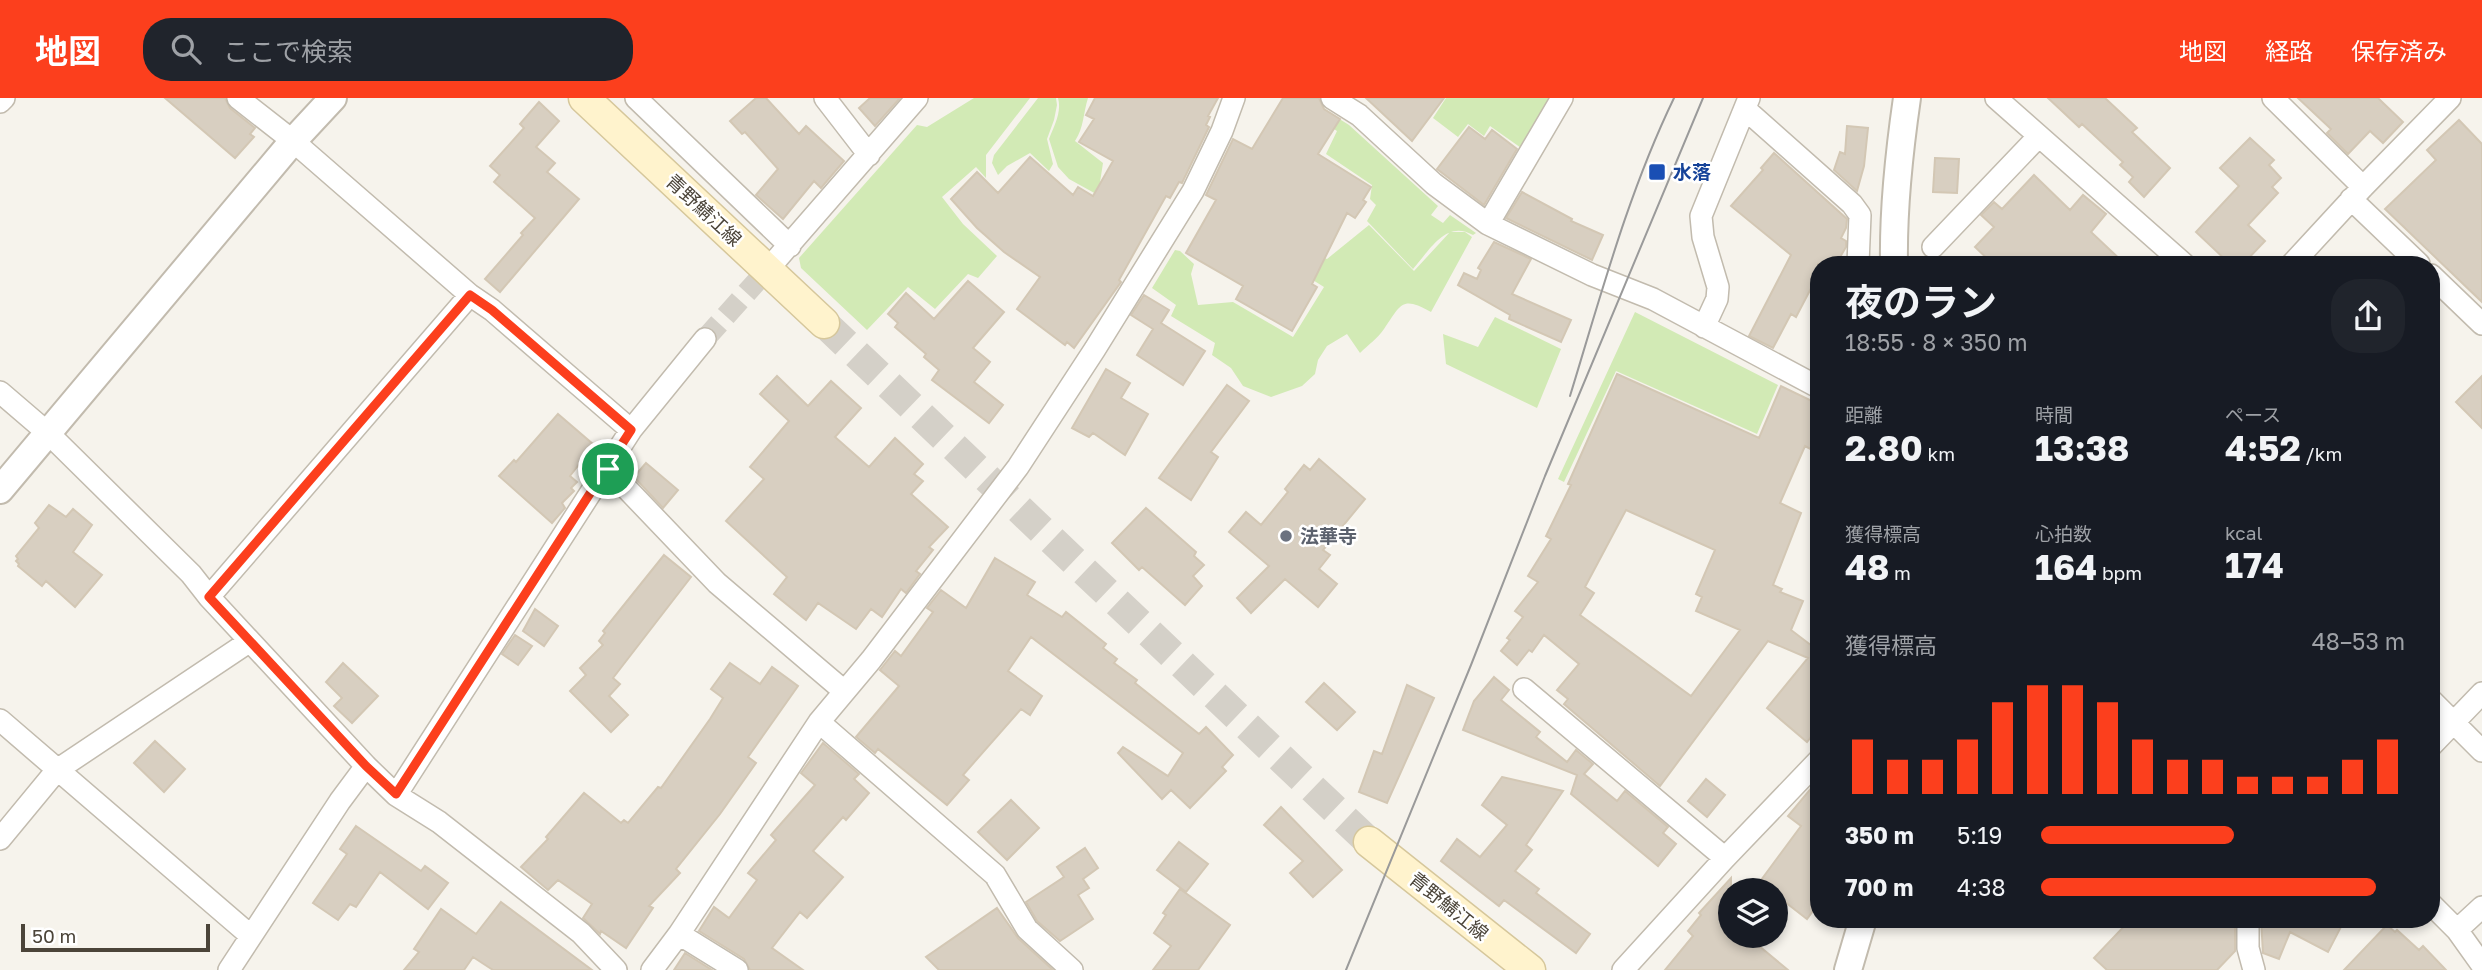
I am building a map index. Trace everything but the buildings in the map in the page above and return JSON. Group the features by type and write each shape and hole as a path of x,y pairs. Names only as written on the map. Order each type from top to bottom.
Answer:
{"main road":[{"name":"青野鯖江線","path":"584,98 824,323"},
{"name":"青野鯖江線","path":"1369,842 1530,970"}],"street":[{"path":"0,102 4,98"},
{"path":"238,98 293,141 631,430"},
{"path":"0,490 332,98"},
{"path":"636,98 783,253 917,98"},
{"path":"825,98 869,155"},
{"path":"652,970 679,934 819,722 1018,467 1096,349 1192,191 1222,131 1234,98"},
{"path":"1332,98 1365,106 1434,184 1488,225 1592,275 1653,299 1810,383"},
{"path":"1488,225 1562,98"},
{"path":"1894,256 1899,159 1907,98"},
{"path":"1996,98 2175,256"},
{"path":"2273,98 2413,256"},
{"path":"2299,256 2450,98"},
{"path":"1704,327 1717,299 1718,287 1703,237 1701,216 1747,103 1852,204 1860,215 1858,256"},
{"path":"1933,247 2039,137"},
{"path":"2440,284 2482,324"},
{"path":"209,597 470,295"},
{"path":"396,794 631,430 705,339"},
{"path":"0,392 48,434 191,573 209,597 366,766 396,794 439,822 581,933 616,970"},
{"path":"608,469 717,583 844,691"},
{"path":"0,839 57,770 250,641"},
{"path":"1524,689 1725,858"},
{"path":"2440,737 2482,694"},
{"path":"2440,709 2482,751"},
{"path":"0,720 251,936"},
{"path":"819,722 995,875 1027,929 1070,970"},
{"path":"229,970 366,766"},
{"path":"1623,970 1810,769"},
{"path":"2456,930 2482,907"},
{"path":"2440,913 2482,965"},
{"path":"1847,970 1860,928"},
{"path":"2248,928 2248,948 2254,970"},
{"path":"679,934 737,970"}],"green space":[{"path":"974,98 1030,98 986,155 986,178 976,167 942,197 963,224 997,256 978,278 968,274 935,309 908,287 867,330 801,268 799,258 917,125 927,127"},
{"path":"1038,98 1056,98 1054,120 1047,139 1053,164 1049,171 1030,153 1007,166 998,175 992,163 994,155"},
{"path":"1058,98 1088,98 1075,141 1103,163 1098,195 1069,179 1058,167 1049,139 1058,114"},
{"path":"1446,98 1553,100 1524,150 1490,126 1484,136 1468,124 1458,137 1433,118"},
{"path":"1322,108 1349,125 1438,206 1431,215 1443,223 1450,215 1476,233 1473,235 1454,231 1446,234 1413,269 1367,221 1376,205 1370,199 1372,185 1326,154 1337,131 1316,118"},
{"path":"1369,225 1414,271 1450,232 1465,232 1472,237 1431,312 1413,304 1403,305 1379,335 1360,353 1347,334 1327,346 1318,360 1315,374 1302,386 1271,397 1243,386 1231,368 1212,355 1215,343 1171,316 1176,305 1152,288 1175,250 1180,251 1194,264 1191,274 1198,305 1233,302 1293,337 1324,287 1276,257 1270,234 1327,259"},
{"path":"1635,312 1778,385 1757,434 1616,371 1564,482 1558,479"},
{"path":"1495,317 1561,349 1537,408 1446,364 1443,334 1478,347"}],"tunnel":[{"path":"705,339 776,260"},
{"path":"824,323 1369,842"}],"tram line":[{"path":"1570,396 1629,207 1674,98"},
{"path":"1346,970 1545,476 1703,98"}],"place":[{"name":"水落","path":"1657,172"},
{"name":"法華寺","path":"1286,536"}],"route":[{"path":"470,295 492,310 631,430 608,469 396,794 366,766 209,597 470,295"}]}
